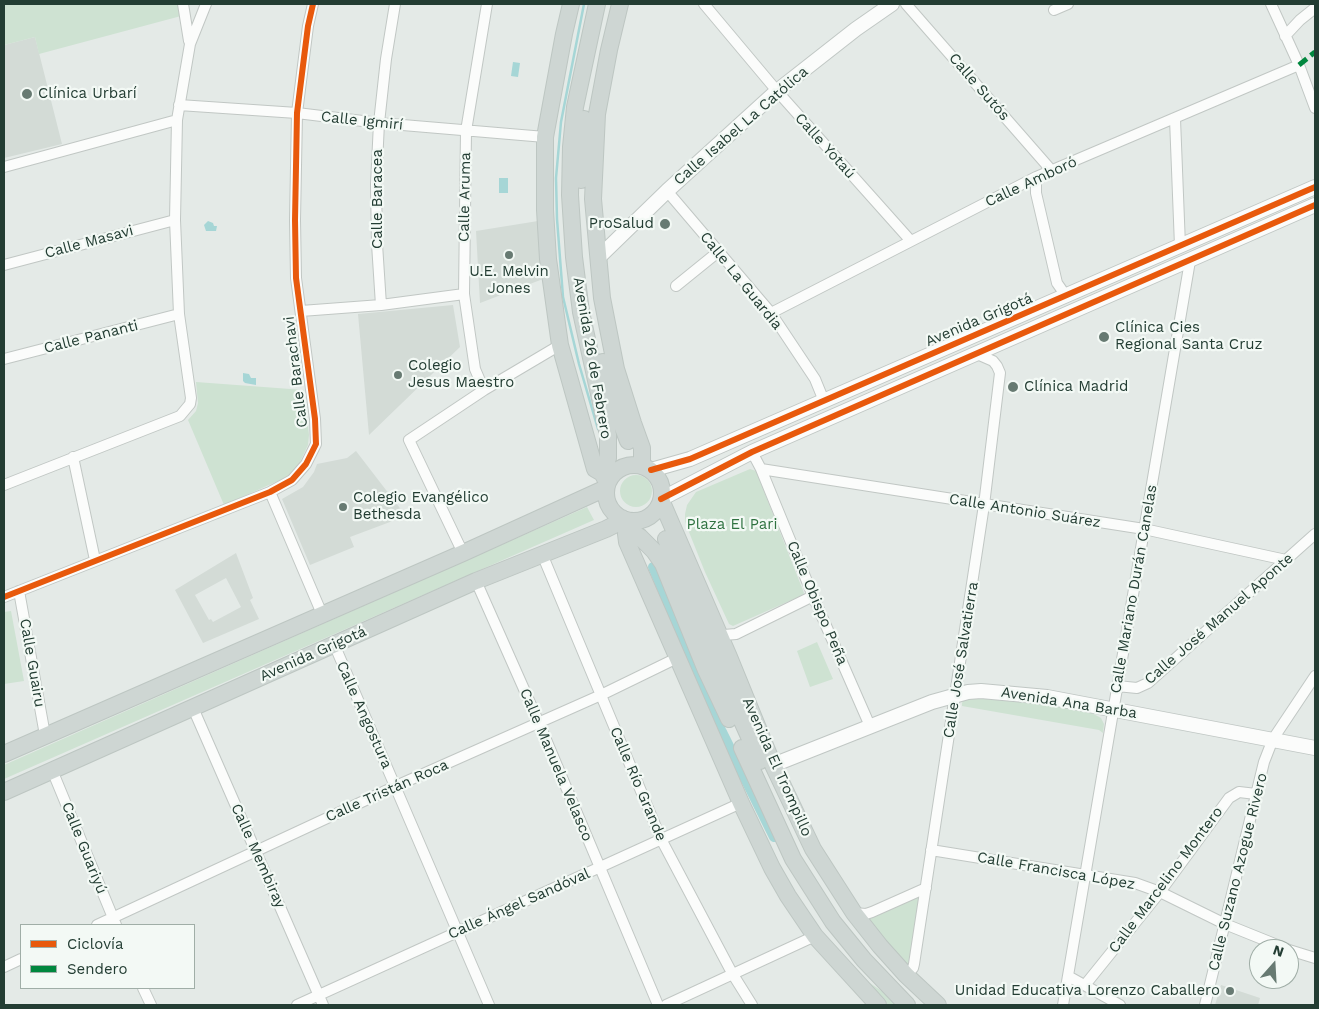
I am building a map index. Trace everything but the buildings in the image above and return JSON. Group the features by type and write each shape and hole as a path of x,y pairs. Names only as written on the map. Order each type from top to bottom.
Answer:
{"main road":[{"name":"Avenida 26 de Febrero","path":"571,4 545,137 545,210 548,259 560,345 595,469 605,481"},
{"name":"Avenida 26 de Febrero","path":"597,4 575,107 571,148 570,195 574,257 581,312 608,435 605,481"},
{"name":"Calle Isabel La Católica","path":"598,258 777,91 856,29 892,4"},
{"name":"Avenida 26 de Febrero","path":"618,5 597,114 594,199 602,298 616,369 632,423 642,448 645,465"},
{"name":"Avenida 26 de Febrero","path":"618,5 585,106 580,191 591,309 615,407 631,449 645,465"},
{"name":"Avenida Grigotá","path":"645,465 690,458 1315,187"},
{"name":"Avenida Grigotá","path":"660,503 748,454 1315,205"},
{"path":"748,454 754,448 798,426 800,423 796,413"},
{"path":"4,754 463,553 605,481 620,468 631,465 645,465 657,476 660,484 660,503 644,519 625,522"},
{"path":"605,481 609,506 625,522 627,542 741,803 772,868 815,936 878,1005"},
{"name":"Avenida El Trompillo","path":"660,503 718,633 773,765 813,849 874,955 924,1005"},
{"name":"Avenida El Trompillo","path":"660,503 716,663 804,853 849,914 906,975 938,1005"},
{"name":"Avenida Grigotá","path":"4,792 476,581 625,522"},
{"name":"Avenida El Trompillo","path":"625,522 654,551 663,564 705,668 793,859 833,922 893,992 907,1005"},
{"name":"Avenida Ana Barba","path":"773,765 932,702 968,692 1000,692 1046,697 1315,748"},
{"path":"755,721 758,756"},
{"path":"835,959 893,992"}],"street":[{"path":"183,4 190,44"},
{"path":"4,485 180,416 190,404 191,398 179,314 175,220 177,120 190,44 206,4"},
{"name":"Calle Barachavi","path":"4,597 270,492 292,480 306,464 316,444 315,419 302,311 296,278 294,220 297,113 313,4"},
{"name":"Calle Baracea","path":"381,305 376,184 379,123 386,59 395,4"},
{"name":"Calle Aruma","path":"484,390 475,369 464,294 466,130 487,4"},
{"name":"Calle Yotaú","path":"704,4 777,91 910,240"},
{"name":"Calle Sutós","path":"906,4 1052,171"},
{"path":"1054,10 1068,4"},
{"path":"1272,4 1299,65 1315,108"},
{"path":"1285,36 1315,8"},
{"name":"Calle Amboró","path":"771,313 1036,177 1299,65"},
{"name":"Calle Igmirí","path":"179,105 297,113 379,123 545,137"},
{"path":"1175,119 1180,246"},
{"path":"4,167 177,120"},
{"path":"1036,177 1036,193 1057,284 1066,296"},
{"name":"Calle La Guardia","path":"668,191 771,313 815,379 824,401"},
{"name":"Calle Masavi","path":"4,265 175,220"},
{"path":"676,286 718,252"},
{"name":"Calle Mariano Durán Canelas","path":"1063,1005 1190,261"},
{"path":"302,311 381,305 464,294"},
{"name":"Calle Pananti","path":"4,359 179,314"},
{"path":"463,553 409,440 484,390 560,345"},
{"name":"Calle José Salvatierra","path":"906,975 913,968 914,964 926,888 984,505 1000,373 993,361 977,354"},
{"name":"Calle Obispo Peña","path":"748,454 762,469 813,596 870,726"},
{"path":"73,457 95,560"},
{"name":"Calle Antonio Suárez","path":"762,469 1144,529 1286,560"},
{"path":"270,492 322,614"},
{"name":"Calle José Manuel Aponte","path":"1117,686 1137,688 1148,683 1315,534"},
{"name":"Calle Río Grande","path":"542,554 661,839 732,974 752,1005"},
{"name":"Calle Manuela Velasco","path":"476,581 539,723 658,1005"},
{"name":"Calle Guairu","path":"19,591 45,735"},
{"path":"718,633 724,635 736,634 813,596"},
{"name":"Calle Angostura","path":"334,644 490,1005"},
{"name":"Calle Tristán Roca","path":"114,922 256,851 396,786 601,695 677,658"},
{"path":"1272,739 1315,676"},
{"name":"Calle Membiray","path":"193,708 320,1000"},
{"name":"Calle Suzano Azogue Rivero","path":"1205,1005 1264,762 1272,739"},
{"name":"Calle Guariyú","path":"52,770 114,922"},
{"name":"Calle Marcelino Montero","path":"1085,985 1160,892 1229,798 1239,792 1256,794"},
{"name":"Calle Ángel Sandóval","path":"297,1005 320,1000 458,932 741,803"},
{"name":"Calle Francisca López","path":"931,850 1135,883 1160,892 1225,924 1263,939"},
{"path":"849,914 872,912 926,888"},
{"path":"666,1005 815,936"},
{"name":"Calle Francisca López","path":"1299,953 1315,958"},
{"path":"4,967 20,959"},
{"path":"1068,976 1120,1005"},
{"path":"143,989 151,1005"}],"shaded area":[{"name":"Clínica Urbarí","path":"35,37 62,144 4,158 4,45"},
{"name":"U.E. Melvin Jones","path":"538,221 543,279 480,303 476,231"},
{"name":"Colegio Jesus Maestro","path":"453,305 460,347 369,435 358,314"},
{"name":"Colegio Evangélico Bethesda","path":"356,451 406,516 350,537 354,547 310,565 282,499 303,487 314,472 317,464 347,458"},
{"path":"236,553 253,598 250,600 259,619 203,643 175,590","holes":["226,578 241,607 213,622 211,619 209,620 195,595"]},
{"name":"Unidad Educativa Lorenzo Caballero","path":"1221,985 1260,998 1258,1005 1215,1005"}],"green space":[{"path":"4,4 178,4 181,16 39,54 35,37 4,45"},
{"path":"196,382 304,390 309,435 308,445 299,464 287,477 224,505 188,420 196,411 198,403"},
{"name":"Plaza El Pari","path":"750,469 756,471 804,593 733,626 729,624 705,572 685,522 685,514 687,505 696,492"},
{"path":"636,475 648,479 652,491 648,503 636,507 624,503 620,491 624,479"},
{"path":"587,507 594,520 4,779 4,765"},
{"path":"11,611 24,681 4,684 4,612"},
{"path":"817,642 833,679 810,687 797,651"},
{"path":"978,697 1010,698 1090,712 1101,718 1104,724 1103,733 1099,730 962,706 964,699"},
{"path":"917,897 920,899 910,956 911,961 906,966 865,917"},
{"path":"861,977 886,994 900,1005 885,1005"}],"water":[{"path":"513,62 520,63 518,77 511,76"},
{"path":"499,178 508,178 508,193 499,193"},
{"path":"208,221 217,226 216,231 206,231 204,225"},
{"path":"243,373 249,374 251,378 256,378 256,385 245,383 243,381"}],"waterway":[{"path":"584,4 561,122 556,178 557,219 563,297 579,364 598,429"},
{"path":"653,567 721,730 774,837"}],"marked path":[{"path":"1299,65 1315,52"}],"cycle path":[{"path":"4,597 270,492 292,480 306,464 316,444 315,419 296,278 295,220 297,113 308,26 313,4"},
{"path":"651,470 690,459 1315,187"},
{"path":"661,499 752,452 1315,205"}],"place":[{"name":"Clínica Urbarí","path":"27,94"},
{"name":"ProSalud","path":"665,224"},
{"name":"U.E. Melvin Jones","path":"509,255"},
{"name":"Clínica Cies Regional Santa Cruz","path":"1104,337"},
{"name":"Colegio Jesus Maestro","path":"398,375"},
{"name":"Clínica Madrid","path":"1013,387"},
{"name":"Colegio Evangélico Bethesda","path":"343,507"},
{"name":"Unidad Educativa Lorenzo Caballero","path":"1230,991"}]}
